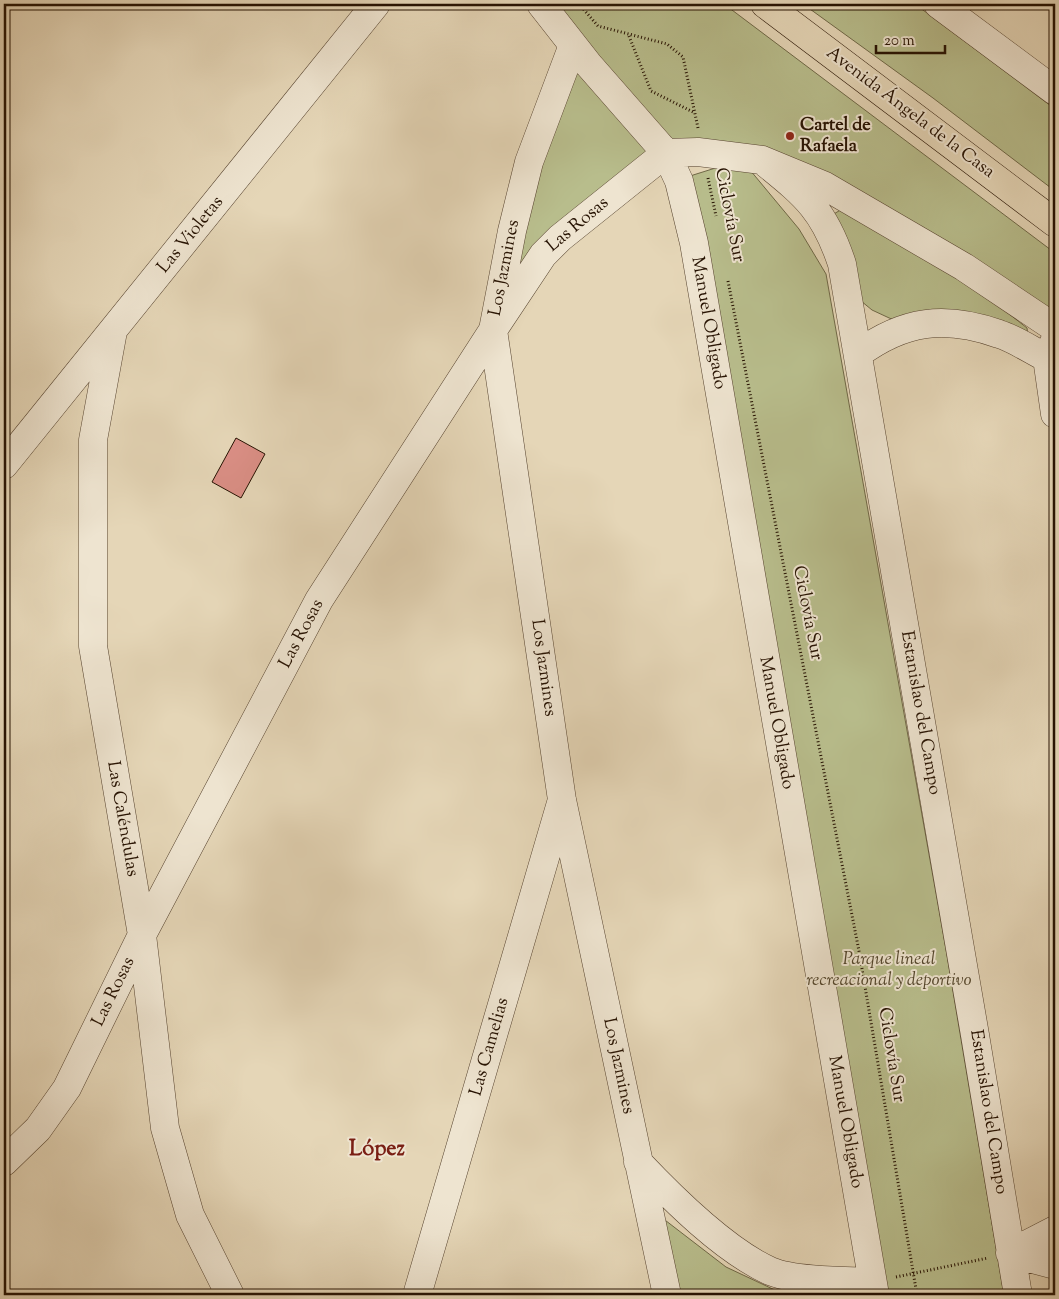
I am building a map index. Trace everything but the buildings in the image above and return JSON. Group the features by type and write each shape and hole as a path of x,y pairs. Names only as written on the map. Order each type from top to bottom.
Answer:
{"main road":[{"name":"Avenida Ángela de la Casa","path":"765,4 1055,223"}],"street":[{"name":"Las Violetas","path":"4,465 376,4"},
{"name":"Manuel Obligado","path":"541,4 572,45 666,153 679,181 694,243 874,1289"},
{"path":"938,4 1055,91"},
{"name":"Los Jazmines","path":"572,45 529,162 512,231 493,330 562,800 667,1295"},
{"path":"666,153 703,153 762,160 825,186 880,216 964,267 1055,328"},
{"name":"Las Rosas","path":"4,1162 38,1129 67,1088 142,935 319,600 493,330 543,255 560,238 666,153"},
{"name":"Estanislao del Campo","path":"762,160 805,195 823,218 834,239 842,264 1018,1295"},
{"path":"848,298 868,314 899,329"},
{"path":"858,354 877,340 899,329 944,321 1051,348 1055,414"},
{"name":"Las Caléndulas","path":"113,331 93,440 93,646 142,935 165,1128 190,1215 230,1295"},
{"name":"Las Camelias","path":"417,1295 562,800"},
{"path":"638,1162 687,1211 729,1245 771,1272 874,1289"},
{"path":"1010,1253 1055,1230"},
{"path":"1010,1253 1055,1266"},
{"path":"832,1295 874,1289"}],"path":[{"name":"Ciclovía Sur","path":"579,4 598,26 667,44 684,57 716,221"},
{"path":"629,35 651,91 695,113"},
{"name":"Ciclovía Sur","path":"728,280 860,951 917,1295"},
{"path":"874,1289 913,1274 1010,1253"}],"green space":[{"path":"552,4 724,4 1055,253 1055,315 885,210 666,144"},
{"path":"803,4 915,4 1055,109 1055,191 933,98"},
{"path":"562,37 659,154 502,310"},
{"name":"Parque lineal recreacional y deportivo","path":"725,165 750,170 799,229 826,274 946,950 1004,1295 883,1295 690,176"},
{"path":"844,208 975,287 1027,328 1029,344 900,323 872,310 855,296 832,215"},
{"path":"661,1217 726,1267 777,1291 773,1295 677,1295"}],"place":[{"name":"Cartel de Rafaela","path":"790,136"}],"district":[{"name":"López","path":"377,1150"}]}
